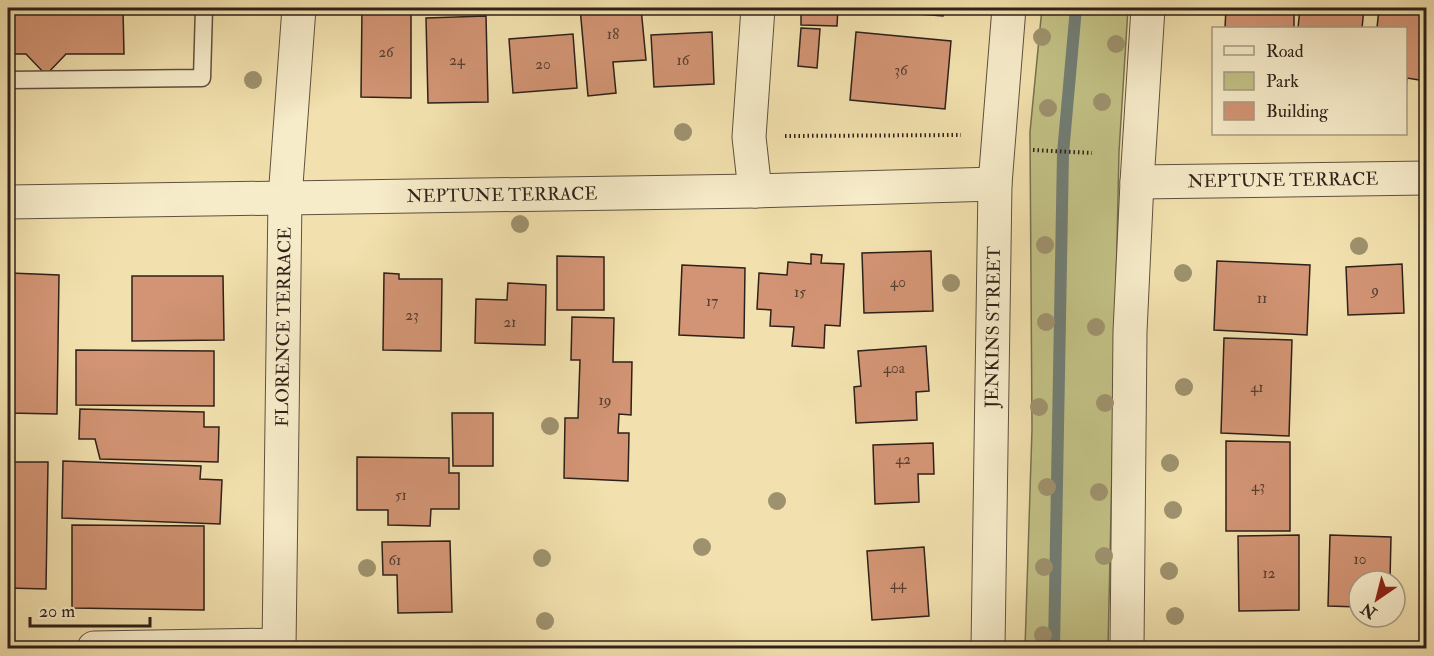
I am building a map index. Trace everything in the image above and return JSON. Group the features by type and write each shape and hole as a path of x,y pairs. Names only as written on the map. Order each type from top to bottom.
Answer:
{"street":[{"name":"FLORENCE TERRACE","path":"279,647 285,198 299,8"},
{"path":"755,191 749,137 758,8"},
{"name":"JENKINS STREET","path":"988,648 995,184 1010,8"},
{"path":"1127,648 1130,332 1148,8"},
{"name":"NEPTUNE TERRACE","path":"1137,182 1426,178"},
{"name":"NEPTUNE TERRACE","path":"8,202 755,191 995,184"},
{"path":"94,648 279,647"}],"lane":[{"path":"8,80 202,78 204,8"}],"path":[{"path":"782,136 962,135"},
{"path":"1032,150 1092,153"}],"green space":[{"path":"1042,8 1128,8 1119,152 1108,648 1025,648 1032,429 1030,132"}],"building":[{"path":"8,8 123,10 124,54 66,54 46,75 26,54 8,54"},
{"path":"362,8 411,8 411,98 361,97"},
{"path":"580,8 641,8 646,60 613,62 616,93 588,96"},
{"path":"801,8 838,8 837,26 801,25"},
{"path":"869,8 944,8 943,16 869,10"},
{"path":"1226,8 1294,8 1294,27 1225,27"},
{"path":"1300,8 1364,8 1362,27 1298,27"},
{"path":"1379,8 1426,9 1426,81 1407,78 1407,27 1377,27"},
{"path":"486,16 488,102 428,103 426,18"},
{"path":"801,28 820,29 817,68 798,66"},
{"path":"712,32 714,84 654,87 651,35"},
{"path":"856,32 951,41 945,109 850,100"},
{"path":"573,34 577,88 513,93 509,39"},
{"path":"1424,225 1426,225 1426,344 1424,344"},
{"path":"931,251 933,311 864,313 862,253"},
{"path":"811,254 822,255 821,263 844,264 840,326 825,325 824,348 792,346 794,327 770,326 771,310 757,309 759,273 787,275 788,262 811,264"},
{"path":"557,256 604,257 604,310 557,310"},
{"path":"1217,261 1310,265 1307,335 1214,330"},
{"path":"1402,264 1404,313 1348,315 1346,267"},
{"path":"682,265 745,268 744,338 679,335"},
{"path":"10,273 59,275 57,414 8,413"},
{"path":"384,273 399,274 399,279 442,279 441,351 383,350"},
{"path":"132,276 223,276 224,340 132,341"},
{"path":"508,283 546,285 545,345 475,343 476,299 507,300"},
{"path":"572,317 614,318 613,362 632,362 631,415 619,414 618,433 629,433 628,481 564,478 565,418 578,418 580,360 571,360"},
{"path":"1224,338 1292,340 1289,436 1221,433"},
{"path":"926,346 929,391 916,392 917,420 856,423 854,387 861,386 858,351"},
{"path":"76,350 214,351 214,406 76,405"},
{"path":"80,409 204,412 204,427 219,427 218,462 100,459 95,439 79,439"},
{"path":"452,413 493,413 493,466 453,466"},
{"path":"1226,441 1290,442 1290,531 1226,531"},
{"path":"933,443 934,474 918,474 919,502 875,504 873,445"},
{"path":"357,457 449,458 449,473 459,473 459,509 431,509 430,526 388,525 388,510 357,510"},
{"path":"63,461 201,466 200,479 222,480 220,524 62,518"},
{"path":"8,462 48,462 46,589 8,588"},
{"path":"1423,522 1426,522 1426,611 1423,611"},
{"path":"72,525 204,526 204,610 72,608"},
{"path":"1299,535 1299,610 1239,611 1238,536"},
{"path":"1330,535 1391,537 1390,569 1347,569 1347,607 1328,606"},
{"path":"450,541 452,612 398,613 397,575 383,575 382,542"},
{"path":"924,547 929,616 872,620 867,551"},
{"path":"854,644 921,647 921,648 853,648"}],"waterway":[{"path":"1054,648 1063,153 1076,8"}]}
